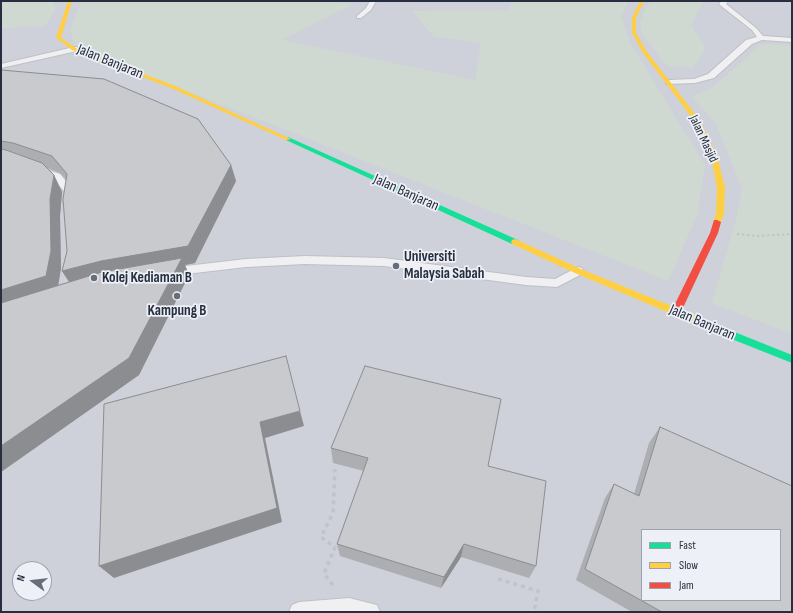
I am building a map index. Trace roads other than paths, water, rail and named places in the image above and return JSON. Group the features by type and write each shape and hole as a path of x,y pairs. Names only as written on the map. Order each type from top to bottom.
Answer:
{"street":[{"name":"Jalan Banjaran","path":"70,1 58,38 74,49 173,87 578,271 792,359"},
{"name":"Jalan Masjid","path":"642,1 634,18 634,33 645,52 696,119 714,156 721,187 720,214 714,233 676,312"}],"lane":[{"path":"359,17 370,9 373,1"},
{"path":"725,1 722,4 757,29 761,38"},
{"path":"669,82 695,82 711,76 749,42 761,38 792,41"},
{"path":"1,66 74,49"},
{"path":"26,165 56,176 69,191 66,216"},
{"path":"160,274 246,263 305,260 384,262 526,281 558,283 578,271"},
{"path":"299,612 349,608 370,612"}],"place":[{"name":"Universiti Malaysia Sabah","path":"396,266"},
{"name":"Kolej Kediaman B","path":"94,278"},
{"name":"Kampung B","path":"177,296"}]}
